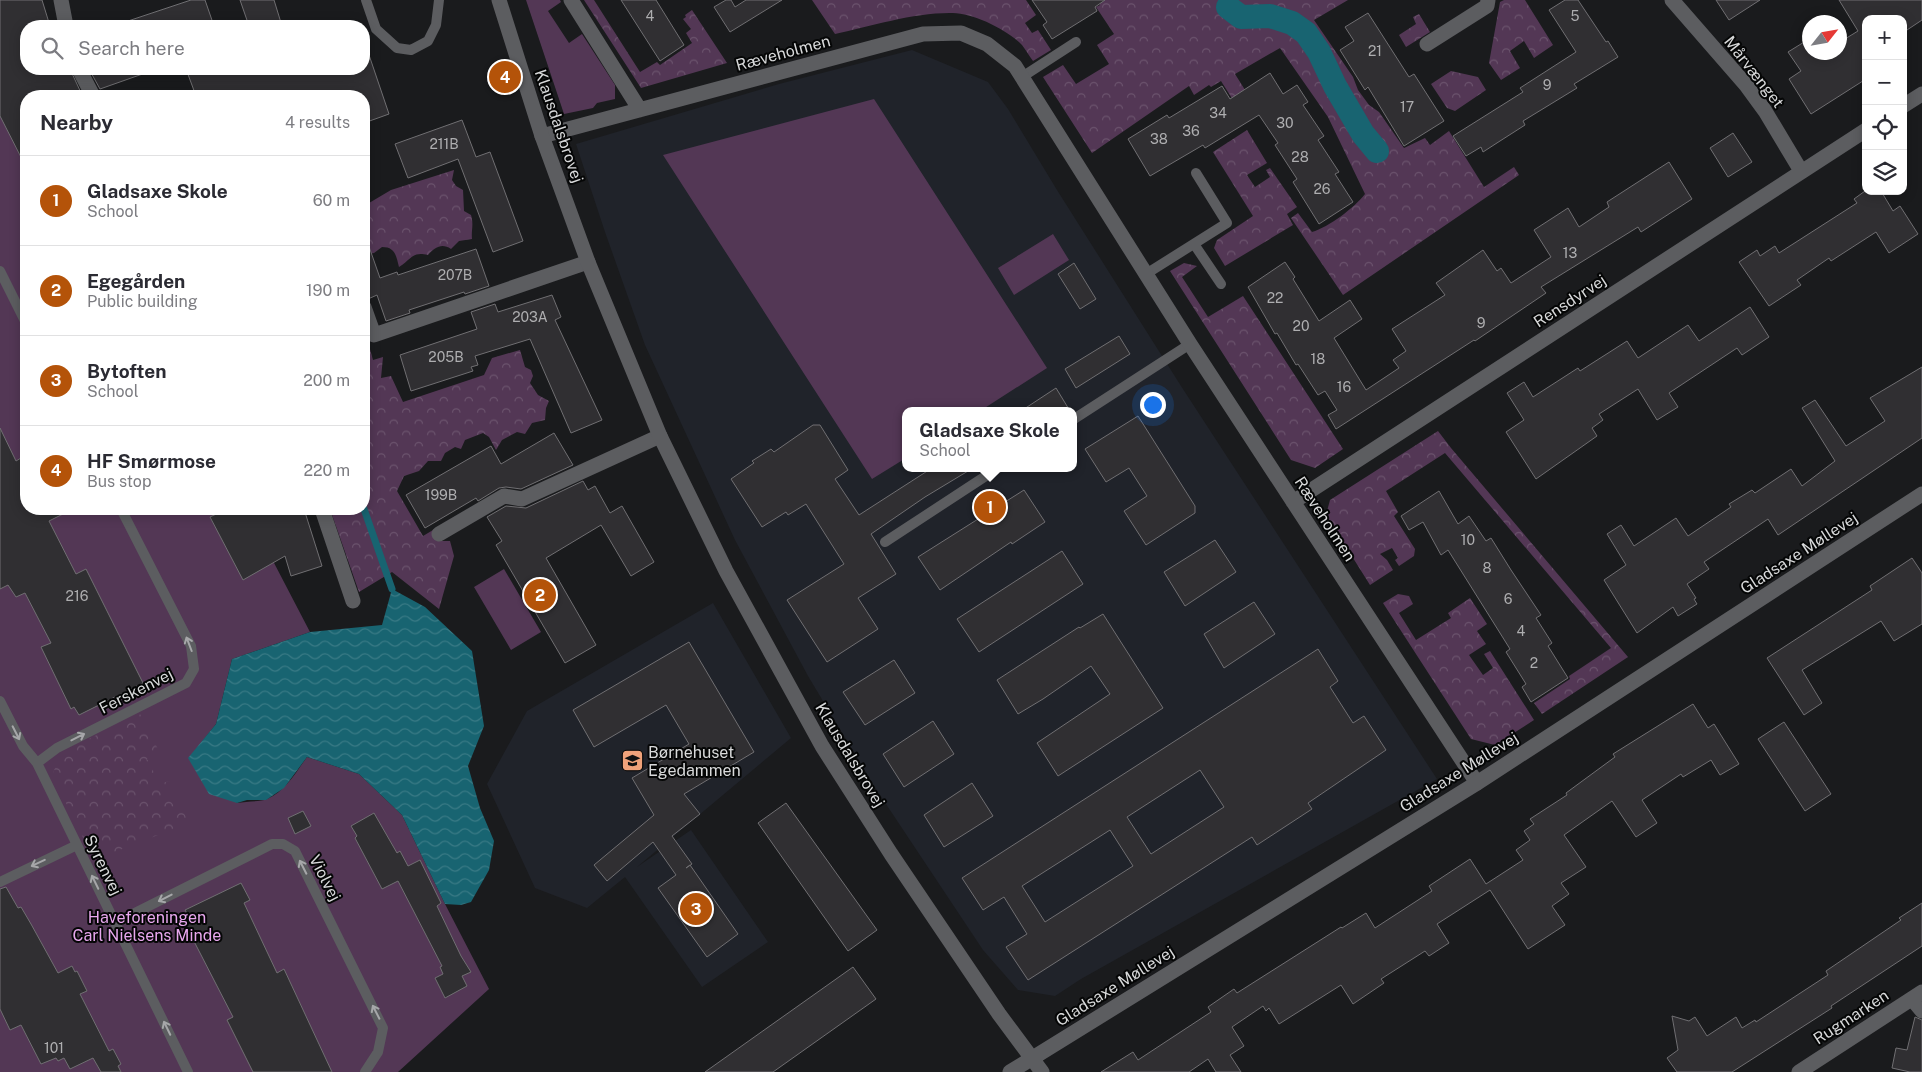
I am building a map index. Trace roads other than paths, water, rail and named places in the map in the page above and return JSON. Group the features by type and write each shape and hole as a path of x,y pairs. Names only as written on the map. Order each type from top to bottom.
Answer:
{"street":[{"path":"61,0 65,20"},
{"name":"Klausdalsbrovej","path":"499,0 542,136 588,262 660,436 726,571 822,746 902,870 1031,1059 1042,1072"},
{"path":"571,0 640,110"},
{"path":"1427,44 1487,6 1488,0"},
{"name":"Mårvænget","path":"1672,0 1746,85 1765,111 1801,171"},
{"name":"Ræveholmen","path":"542,136 922,34 961,33 987,44 1015,66 1190,344 1477,783"},
{"path":"82,75 90,90"},
{"path":"1905,105 1922,94"},
{"name":"Rensdyrvej","path":"1293,502 1862,133"},
{"path":"370,324 374,335 588,262"},
{"path":"439,534 504,496 522,499 660,436"},
{"name":"Gladsaxe Møllevej","path":"1010,1072 1477,783 1922,494"},
{"path":"324,515 353,600"},
{"path":"1917,995 1922,1011"},
{"name":"Rugmarken","path":"1799,1072 1917,995"}],"lane":[{"path":"366,0 376,29 398,48 411,50 428,41 436,25 439,0"},
{"path":"1022,77 1076,42"},
{"path":"1146,274 1227,222 1196,174"},
{"path":"1194,244 1221,284"},
{"path":"0,271 20,310"},
{"path":"1077,417 1190,344"},
{"path":"885,542 992,472"},
{"name":"Ferskenvej","path":"37,763 56,748 186,683 194,669 191,646 124,515"},
{"name":"Syrenvej","path":"0,700 23,746 37,763 188,1072"},
{"name":"Violvej","path":"115,923 272,844 283,844 295,851 383,1028 378,1052 365,1072"},
{"path":"0,882 77,845"}],"water":[{"path":"392,589 425,607 472,651 484,726 468,766 480,808 494,841 489,870 471,902 461,905 445,904 402,815 359,774 307,757 284,788 266,800 247,800 237,803 209,794 188,758 216,724 232,659 310,632 382,625"}],"waterway":[{"path":"1228,7 1241,17 1270,16 1292,23 1306,33 1319,52 1335,86 1363,134 1377,151"},
{"path":"366,515 392,589"}],"place":[{"name":"HF Smørmose","path":"505,77"},
{"name":"Gladsaxe Skole","path":"990,507"},
{"name":"Egegården","path":"540,595"},
{"name":"Børnehuset Egedammen","path":"632,761"},
{"name":"Bytoften","path":"696,909"}],"park label":[{"name":"Haveforeningen Carl Nielsens Minde","path":"147,926"}]}
